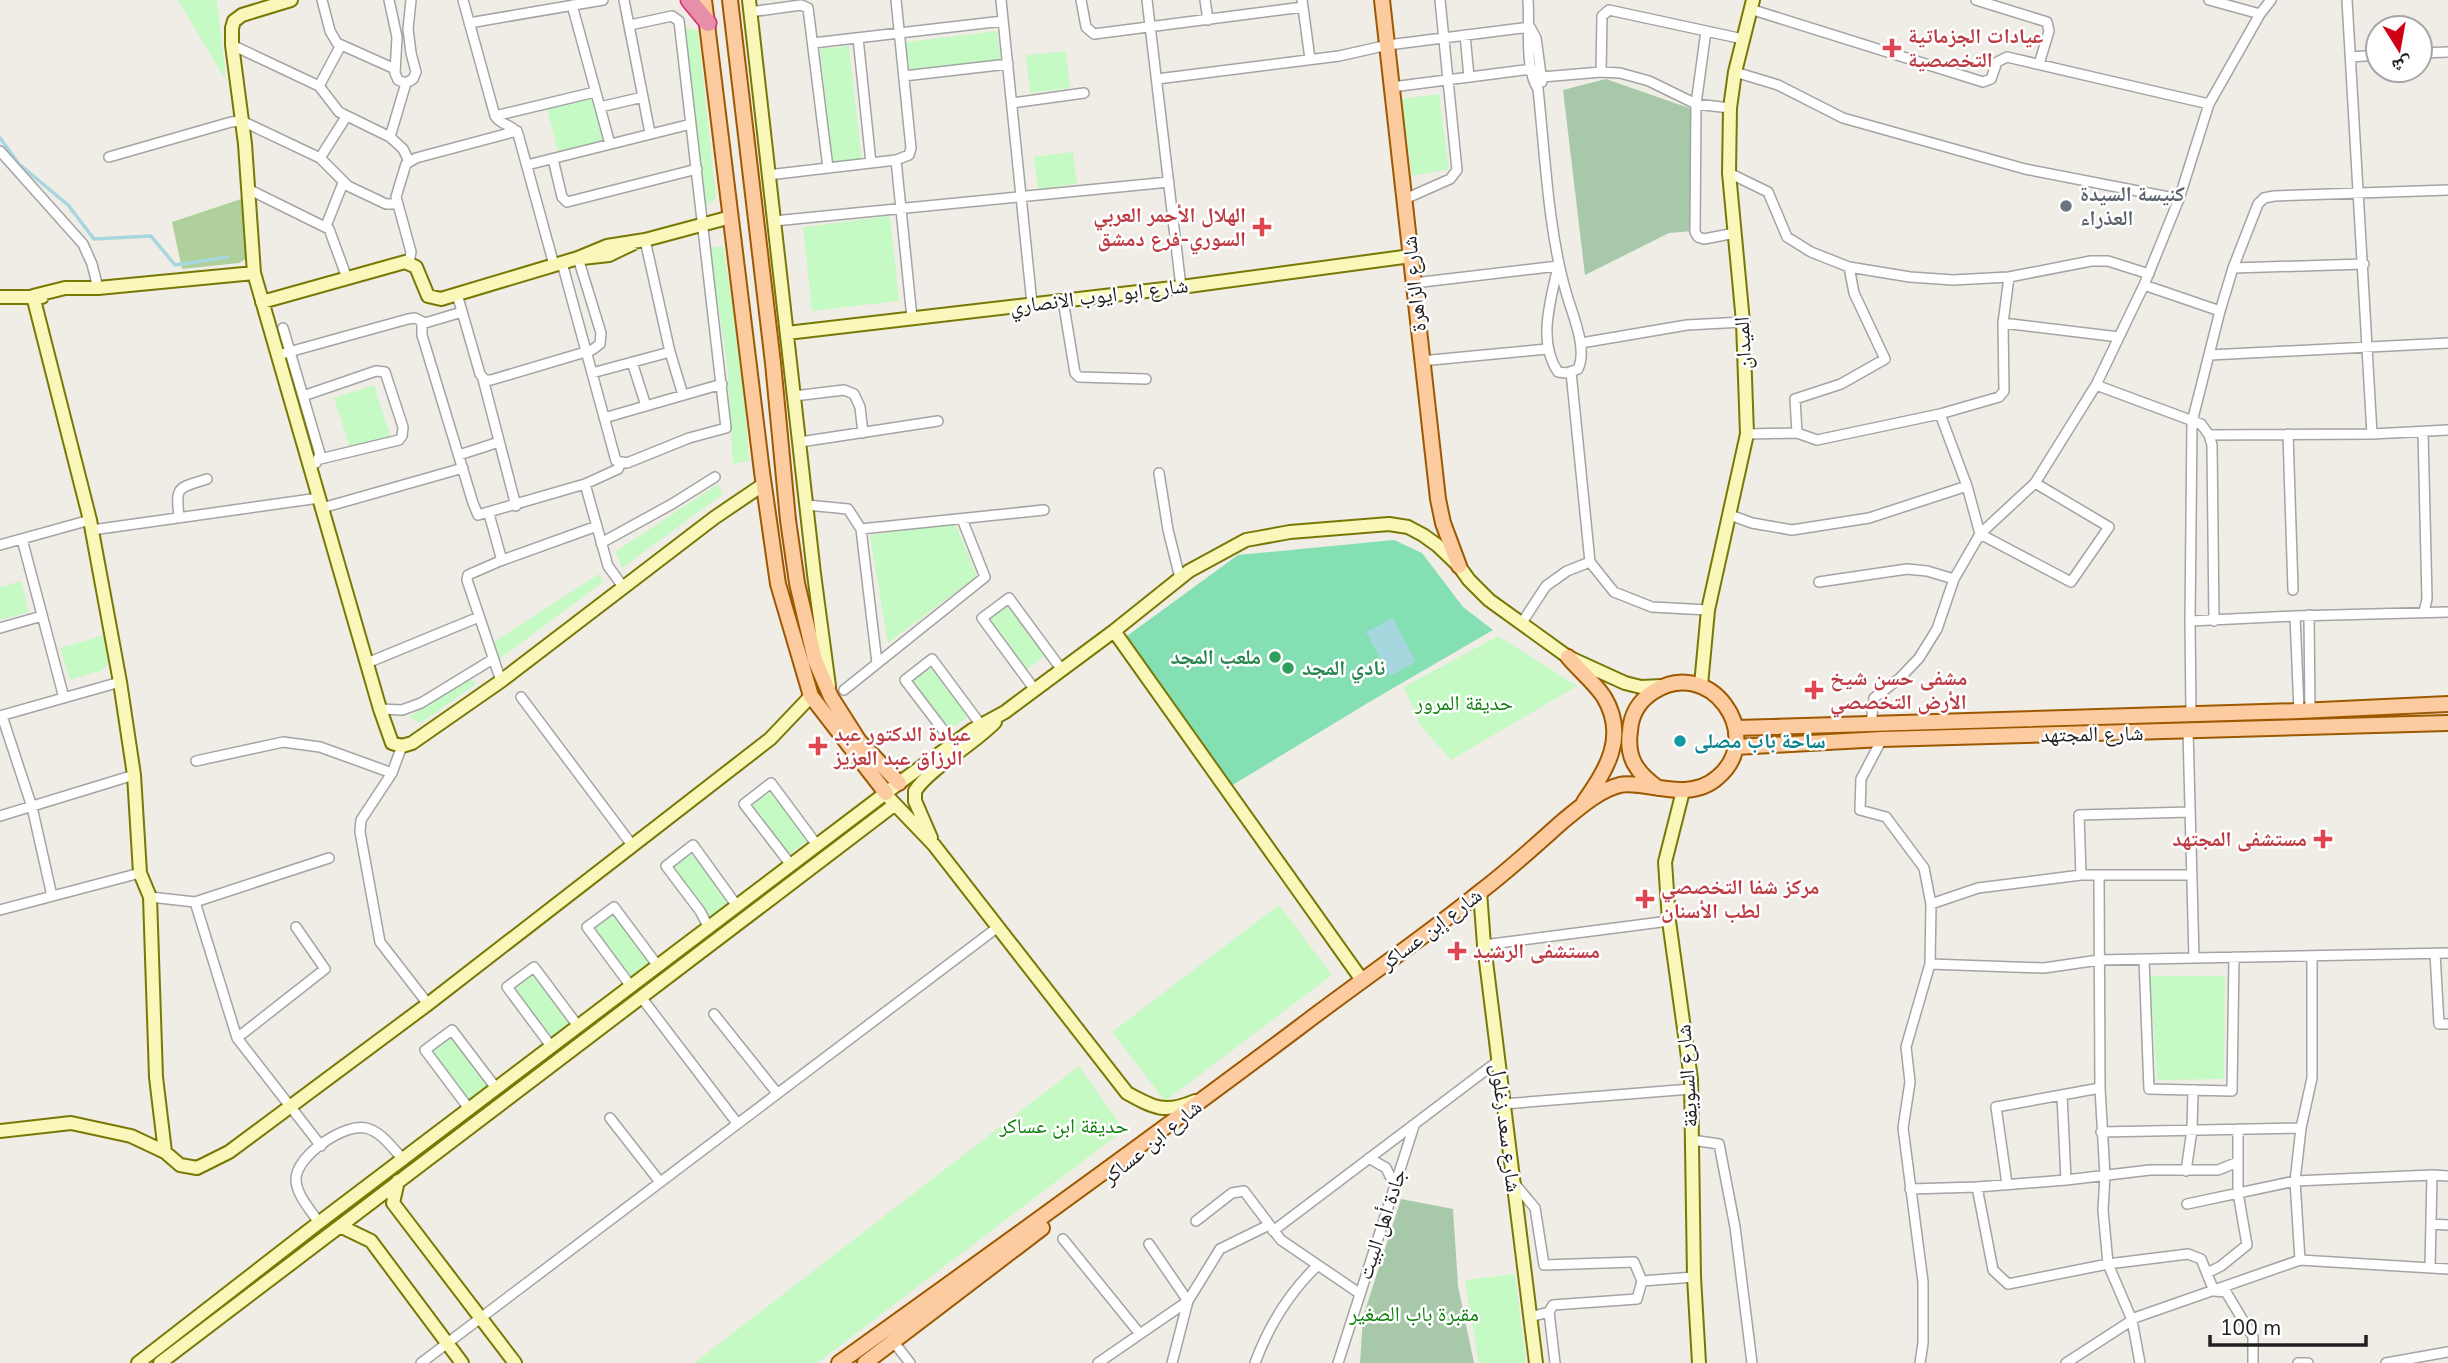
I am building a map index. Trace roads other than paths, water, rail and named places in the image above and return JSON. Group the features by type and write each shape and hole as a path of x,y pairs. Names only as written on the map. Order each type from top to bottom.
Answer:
{"highway":[{"path":"689,0 708,23"}],"main road":[{"path":"704,0 778,584 811,696 890,799"},
{"path":"730,0 797,583 815,660 837,694 859,741 899,783"},
{"name":"شارع الزاهرة","path":"1382,0 1439,504 1459,566"},
{"path":"1568,657 1603,696 1614,729 1607,767 1581,806"},
{"path":"1680,682 1701,685 1718,695 1730,710 1736,728 1735,747 1729,764 1717,778 1703,786 1683,791 1658,788 1642,777 1633,764 1629,733 1634,713 1644,698 1662,686 1680,682"},
{"name":"شارع المجتهد","path":"1736,728 2305,711 2448,704"},
{"name":"شارع المجتهد","path":"1735,747 1882,739 2448,723"},
{"name":"شارع إبن عساكر","path":"1209,1095 1480,892 1581,806 1623,783 1658,788"},
{"name":"شارع ابن عساكر","path":"873,1361 893,1341 1194,1113 1209,1095"},
{"name":"شارع ابن عساكر","path":"839,1363 1209,1095"}],"street":[{"path":"291,0 242,15 234,21 232,28 254,273 297,398 315,462 321,503 392,743 402,746 412,743 500,681 714,518 764,484"},
{"path":"322,0 334,40 341,46 395,69"},
{"path":"389,0 395,23 396,77 406,83"},
{"path":"390,137 406,83 413,79 416,72 409,41 411,0"},
{"path":"463,0 495,116 500,122 517,131 587,352 616,461 621,463 689,438 726,428 678,19 670,16 630,25"},
{"path":"469,23 603,0"},
{"path":"624,0 650,133"},
{"path":"768,175 906,158 911,148 896,0"},
{"path":"1001,0 1032,304"},
{"path":"1081,0 1086,27 1090,33 1208,20 1282,5 1302,4 1310,60"},
{"path":"1147,0 1181,287"},
{"path":"1205,0 1208,20"},
{"path":"1405,199 1456,174 1440,0"},
{"path":"1528,0 1528,36 1534,83 1538,89"},
{"path":"1976,0 2047,22 2049,31 2039,64"},
{"path":"2209,0 2260,14"},
{"path":"1871,724 1874,698 1900,678 1919,658 1937,629 1954,579 1980,534 2035,483 2096,385 2149,274 2179,199 2208,104 2260,14 2272,0"},
{"path":"2347,0 2372,435"},
{"path":"572,5 610,144"},
{"path":"1751,5 1983,82 1991,79 1997,62 2002,57 2208,104"},
{"name":"الميدان","path":"1701,685 1708,610 1747,434 1743,322 1729,173 1730,108 1735,72 1751,5"},
{"path":"828,168 809,11 806,6 749,6 807,505 837,694 985,577 962,519"},
{"path":"1601,72 1602,16 1609,10 1743,39"},
{"path":"813,43 1003,21"},
{"path":"395,23 409,22"},
{"path":"1157,79 1310,60 1388,45 1530,27"},
{"path":"1530,27 1536,38 1542,77 1538,89 1558,266 1581,343 1582,362 1578,369 1571,372 1558,372 1547,349 1549,311 1558,266"},
{"path":"1706,31 1696,104 1695,232 1698,237 1704,239 1735,233"},
{"path":"1465,35 1469,77"},
{"path":"858,38 871,163"},
{"path":"232,45 319,86 335,108 346,117 390,137 403,149 409,161"},
{"path":"319,86 341,46"},
{"path":"2351,57 2364,56"},
{"path":"904,76 1008,64"},
{"path":"1392,87 1532,69"},
{"path":"1735,72 1778,85 1843,118 2025,169 2179,199"},
{"path":"1542,77 1620,73 1649,81 1696,104 1730,108"},
{"path":"495,116 596,92"},
{"path":"1012,103 1084,93"},
{"path":"600,107 643,97"},
{"path":"320,158 346,117"},
{"path":"109,157 242,121 320,158 343,183 386,204 397,204"},
{"path":"527,165 691,124"},
{"path":"409,262 411,252 397,204 396,190 404,167 409,161 517,131"},
{"path":"0,151 83,244 98,288"},
{"path":"553,159 562,197 567,202 697,169"},
{"path":"896,160 912,318"},
{"path":"1729,173 1768,192 1787,237 1811,253 1849,267 1910,277 1953,280 2010,277 2091,261 2108,261 2149,274"},
{"path":"774,221 1168,181"},
{"path":"326,226 343,183"},
{"path":"248,189 326,226 332,233 348,278"},
{"path":"2191,714 2192,422 2233,268 2258,204 2264,198 2448,190"},
{"path":"409,262 418,271 429,296 436,299 578,258 607,246 641,241 731,217"},
{"path":"641,241 683,395"},
{"name":"شارع ابو ايوب الانصاري","path":"787,333 1181,287 1411,256"},
{"path":"482,379 491,380 597,348 601,333 578,258"},
{"path":"262,302 409,262"},
{"path":"2233,268 2364,264"},
{"path":"1414,283 1558,266"},
{"path":"1797,433 1795,399 1841,384 1885,359 1854,293 1849,267"},
{"path":"0,297 33,296 65,288 98,288 254,273"},
{"path":"1747,434 1797,433 1817,440 1940,414 1999,397 2004,391 2003,323 2010,277"},
{"path":"2144,285 2220,311"},
{"path":"457,294 516,506"},
{"path":"33,296 91,525 120,682 134,775 140,873 149,897 156,1077 165,1152"},
{"path":"1063,300 1075,373 1079,377 1146,379"},
{"path":"284,354 411,318 422,323 462,312"},
{"path":"1581,343 1687,326 1743,322"},
{"path":"422,323 422,335 478,515 489,514 585,484 618,469 621,463"},
{"path":"2003,323 2119,337"},
{"path":"283,328 284,354"},
{"path":"2210,355 2448,343"},
{"path":"1422,361 1547,349"},
{"path":"592,373 670,352"},
{"path":"632,362 646,406"},
{"path":"297,398 376,371 385,372 403,427 399,440 315,462"},
{"path":"1571,372 1590,562 1614,592 1652,607 1708,610"},
{"path":"604,418 722,384"},
{"path":"2096,385 2201,424 2209,435 2214,621"},
{"path":"794,396 844,390 854,394 860,407 863,433"},
{"path":"1940,414 1967,486 1980,534 2071,582 2109,527 2035,483"},
{"path":"800,442 937,421"},
{"path":"2209,435 2372,435 2448,430"},
{"path":"2423,432 2427,599 2424,612"},
{"path":"2288,435 2292,590"},
{"path":"459,455 499,442"},
{"path":"0,545 91,525 321,503 463,468"},
{"path":"1159,473 1168,530 1180,578"},
{"path":"601,542 672,504 715,477"},
{"path":"179,516 176,495 181,487 207,479"},
{"path":"585,484 608,566 624,588"},
{"path":"1730,515 1752,523 1792,530 1869,518 1967,486"},
{"path":"807,505 848,509 861,529 877,663"},
{"path":"861,529 1044,510"},
{"path":"489,514 500,561"},
{"name":"شارع الزاهرة","path":"890,799 899,783 953,743 1005,712 1180,578 1246,540 1300,531 1389,524 1409,527 1423,535 1459,566 1478,590 1568,657 1625,683 1641,687 1662,686"},
{"path":"500,681 467,577 500,561 597,526"},
{"path":"22,539 64,698"},
{"path":"1521,624 1546,586 1567,571 1590,562"},
{"path":"1819,582 1907,569 1927,571 1954,579"},
{"path":"1035,690 982,618 1009,598 1062,670"},
{"path":"2190,621 2448,612"},
{"path":"2305,711 2309,615"},
{"path":"0,628 42,616"},
{"path":"2295,616 2305,711"},
{"path":"367,663 479,617"},
{"path":"1114,631 1362,980"},
{"path":"380,709 402,710 421,703 494,659"},
{"path":"953,743 905,680 932,659 981,725"},
{"path":"52,896 32,807 1,716 120,682"},
{"path":"0,1130 71,1124 131,1136 165,1152 180,1165 197,1168 229,1152 428,1004 770,738 811,696"},
{"path":"521,697 632,845"},
{"name":"شارع الزاهرة","path":"934,845 915,801 915,791 927,777 981,737 1005,712"},
{"path":"2188,731 2194,958"},
{"path":"1882,739 1861,779 1860,810 1886,817 1924,868 1931,904 1930,964 1906,1047 1910,1082 1903,1128 1923,1282 1923,1343 1920,1363"},
{"path":"196,761 283,742 320,747 392,773"},
{"path":"402,746 392,773 361,820 360,832 380,942 428,1004"},
{"path":"0,816 134,775"},
{"path":"790,865 744,804 771,783 817,845"},
{"name":"شارع السويقة","path":"1683,791 1665,862 1669,920 1691,1089 1694,1277 1699,1363"},
{"path":"138,1363 790,865 890,799"},
{"path":"890,799 934,845 1127,1093 1150,1106 1166,1109 1180,1107 1209,1095"},
{"path":"160,1363 641,997 890,799"},
{"path":"2081,875 2079,815 2190,812"},
{"path":"709,928 666,866 693,845 737,906"},
{"path":"149,897 195,902 329,858"},
{"path":"0,910 140,873"},
{"path":"1931,904 1978,888 2081,875 2192,874"},
{"path":"2099,875 2100,1088 2105,1176 2103,1210 2108,1264 2132,1320 2140,1363"},
{"name":"شارع سعد زغلول","path":"1480,892 1484,945 1536,1363"},
{"path":"195,902 237,1038 321,1146"},
{"path":"630,985 587,927 614,907 658,966"},
{"path":"1484,945 1669,920"},
{"path":"237,1038 325,969 296,927"},
{"path":"421,1363 998,927"},
{"path":"2435,953 2443,1024"},
{"path":"1930,964 2044,968 2099,960 2448,953"},
{"path":"2144,959 2149,1090 2232,1091 2234,957"},
{"path":"2300,1260 2295,1181 2301,1128 2312,1078 2312,957"},
{"path":"551,1046 507,987 534,967 578,1026"},
{"path":"641,997 737,1124"},
{"path":"714,1014 778,1093"},
{"path":"470,1110 425,1050 452,1030 496,1088"},
{"path":"1172,1363 1188,1301 1220,1249 1271,1228 1415,1126 1498,1061"},
{"path":"2007,1184 1996,1107 2100,1088"},
{"path":"1503,1104 1691,1089"},
{"path":"2186,1171 2192,1130 2193,1090"},
{"path":"2062,1095 2066,1180"},
{"path":"610,1118 660,1182"},
{"name":"جادة أهل البيت","path":"1338,1363 1415,1126"},
{"path":"318,1223 299,1192 296,1179 303,1160 321,1146 345,1129 364,1128 382,1136 403,1160"},
{"path":"2101,1132 2301,1128"},
{"path":"2207,1273 2221,1266 2247,1245 2238,1193 2238,1129"},
{"path":"1692,1140 1719,1144 1735,1227 1752,1363"},
{"path":"1369,1158 1386,1168 1394,1184"},
{"path":"1910,1189 2066,1180 2150,1170 2218,1170 2238,1162"},
{"path":"2430,1267 2432,1175"},
{"path":"2188,1205 2295,1181 2448,1176"},
{"path":"398,1181 393,1203 515,1363"},
{"path":"1513,1181 1535,1208 1544,1265 1634,1262 1642,1281 1637,1298 1553,1305 1549,1312 1555,1363"},
{"path":"1977,1187 1993,1270 2008,1284 2108,1264 2188,1255 2201,1259 2214,1291"},
{"path":"1196,1221 1232,1192 1239,1190 1249,1195 1271,1228 1290,1248 1359,1293"},
{"path":"2431,1224 2448,1225"},
{"path":"340,1226 371,1241 462,1363"},
{"path":"1063,1239 1140,1334"},
{"path":"1149,1244 1188,1301"},
{"path":"2066,1363 2132,1320 2300,1260 2448,1269"},
{"path":"1255,1363 1280,1308 1298,1284 1317,1266"},
{"path":"1642,1281 1694,1277"},
{"path":"2214,1291 2226,1292 2253,1337 2253,1363"},
{"path":"1098,1363 1188,1301"},
{"path":"1531,1317 1549,1312"},
{"path":"893,1341 911,1363"},
{"path":"2386,1363 2448,1352"},
{"path":"2298,1363 2308,1363"}],"water":[{"path":"1393,618 1416,662 1390,676 1366,632"}],"waterway":[{"path":"0,138 19,164 68,205 94,239 151,236 175,265 228,257"}],"place":[{"name":"عيادات الجزماتية التخصصية","path":"1892,48"},
{"name":"كنيسة السيدة العذراء","path":"2066,206"},
{"name":"الهلال الأحمر العربي السوري-فرع دمشق","path":"1262,227"},
{"name":"ملعب المجد","path":"1275,657"},
{"name":"نادي المجد","path":"1288,668"},
{"name":"مشفى حسن شيخ الأرض التخصصي","path":"1814,690"},
{"name":"ساحة باب مصلى","path":"1680,741"},
{"name":"عيادة الدكتور عبد الرزاق عبد العزيز","path":"818,746"},
{"name":"مستشفى المجتهد","path":"2323,839"},
{"name":"مركز شفا التخصصي لطب الأسنان","path":"1645,899"},
{"name":"مستشفى الرشيد","path":"1457,951"}],"park label":[{"name":"حديقة المرور","path":"1464,703"},
{"name":"حديقة ابن عساكر","path":"1064,1126"},
{"name":"مقبرة باب الصغير","path":"1414,1314"}]}
